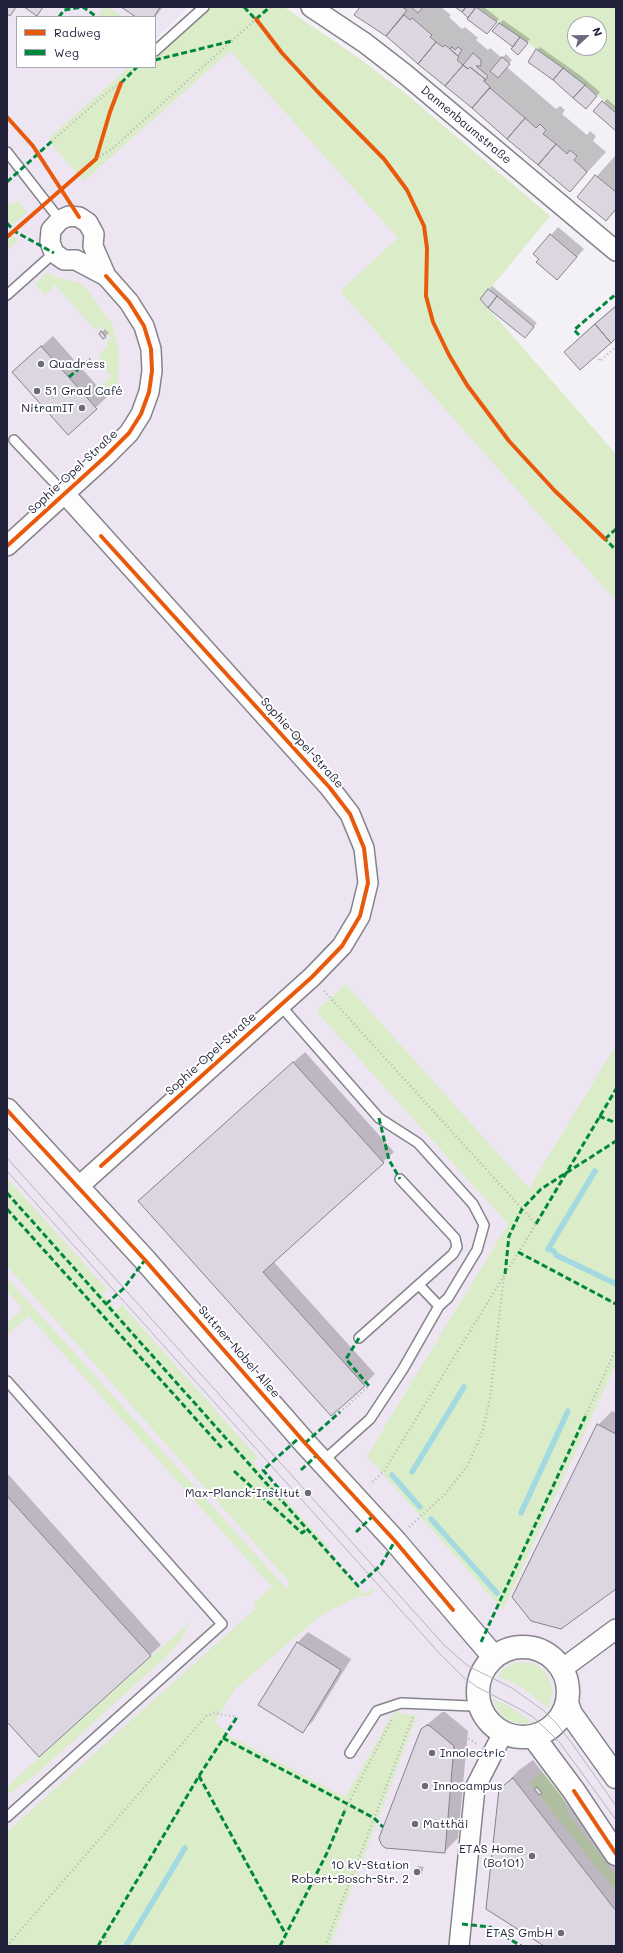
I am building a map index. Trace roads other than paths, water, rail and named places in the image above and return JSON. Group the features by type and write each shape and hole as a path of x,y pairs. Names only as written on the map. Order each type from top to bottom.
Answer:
{"street":[{"name":"Dannenbaumstraße","path":"311,7 365,43 405,74 616,251"},
{"name":"Sophie-Opel-Straße","path":"7,546 65,494 129,433 141,414 149,392 152,371 151,349 144,326 129,302 106,276 93,246 94,234 88,223 79,217 69,216 60,220"},
{"path":"54,253 50,242 51,230 60,220"},
{"name":"Sophie-Opel-Straße","path":"54,253 64,260 76,260 106,276"},
{"name":"Sophie-Opel-Straße","path":"65,494 330,788 350,814 364,848 368,883 360,916 342,946 312,977 78,1187"},
{"name":"Suttner-Nobel-Allee","path":"7,1110 78,1187 322,1462 395,1540 494,1657"},
{"path":"562,1669 616,1629"},
{"path":"567,1703 556,1723 543,1733 519,1738 503,1733 493,1726 485,1717 479,1704 477,1687 481,1673 494,1657 510,1648 522,1646 545,1652 554,1659 562,1669 568,1686 567,1703 571,1714 616,1777"},
{"path":"459,1946 475,1788 503,1733"},
{"path":"533,1736 574,1791 616,1854"}],"lane":[{"path":"156,50 204,7"},
{"path":"9,155 60,220"},
{"path":"76,260 86,256 93,246"},
{"path":"7,295 54,253"},
{"path":"14,440 65,494"},
{"path":"280,1005 379,1118 418,1143 473,1204 484,1225 477,1250 448,1298 439,1306 403,1369 370,1419 322,1462"},
{"path":"359,1338 453,1254 457,1247 455,1238 400,1179"},
{"path":"419,1285 439,1306"},
{"path":"7,1381 222,1624 7,1816"},
{"path":"350,1753 377,1711 401,1703 472,1706 479,1704"}],"waterway":[{"path":"595,1171 548,1249 554,1251 556,1255 616,1284"},
{"path":"412,1472 464,1387"},
{"path":"521,1513 568,1411"},
{"path":"392,1475 420,1507"},
{"path":"431,1519 497,1593"},
{"path":"126,1946 185,1848"}],"tram line":[{"path":"7,1158 444,1645 468,1666 512,1688 543,1710 556,1723 571,1742 616,1806"},
{"path":"7,1171 441,1655 463,1677 477,1687 520,1709 533,1717 547,1730 560,1743 616,1820"}],"place":[{"name":"Quadress","path":"41,364"},
{"name":"51 Grad Café","path":"37,391"},
{"name":"NitramIT","path":"82,408"},
{"name":"Max-Planck-Institut","path":"308,1493"},
{"name":"Innolectric","path":"432,1753"},
{"name":"Innocampus","path":"425,1786"},
{"name":"Matthäi","path":"415,1824"},
{"name":"ETAS Home (Bo101)","path":"532,1856"},
{"name":"10 kV-Station Robert-Bosch-Str. 2","path":"417,1872"},
{"name":"ETAS GmbH","path":"561,1933"}]}
